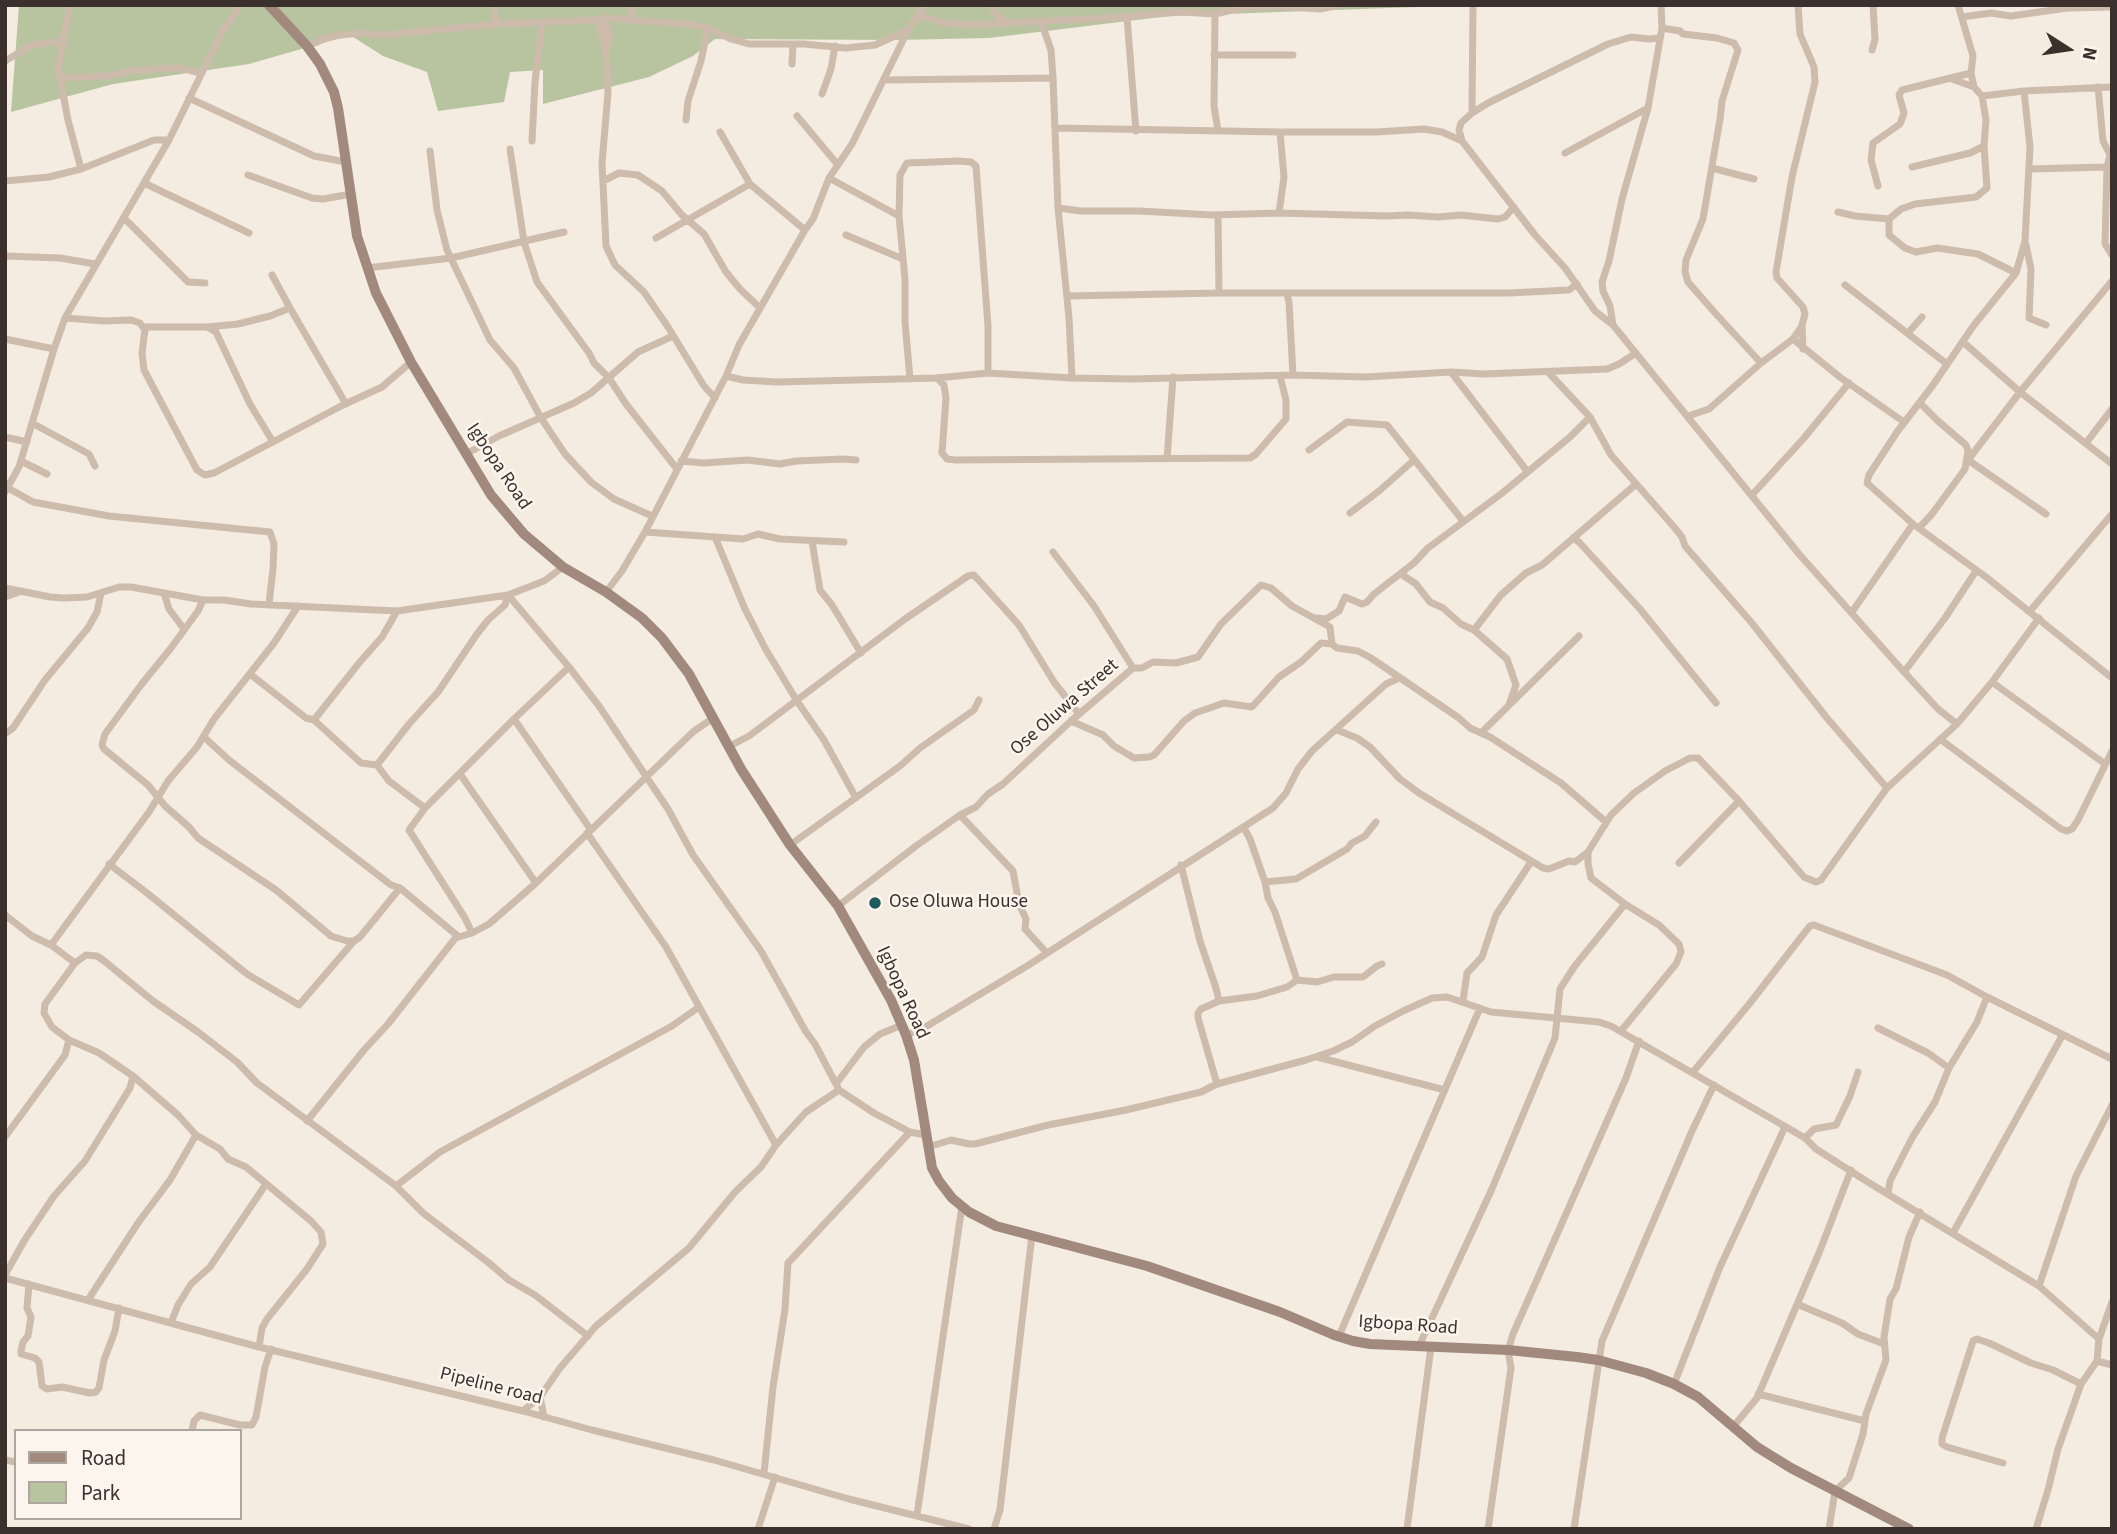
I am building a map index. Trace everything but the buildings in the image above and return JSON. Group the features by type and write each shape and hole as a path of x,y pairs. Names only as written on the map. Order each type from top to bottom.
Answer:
{"street":[{"path":"70,5 59,57 59,78 81,169"},
{"path":"240,5 226,25 169,140 65,318 21,461 7,490 33,502 109,516 270,532 274,544 269,604"},
{"name":"Igbopa Road","path":"269,5 307,46 334,92 357,236 384,312 411,362 501,508 534,544 642,618 670,648 688,674 712,719 790,845 838,906 891,1000 904,1030 916,1070 932,1168 952,1198 969,1212 996,1226 1147,1266 1280,1312 1339,1336 1370,1344 1508,1350 1598,1360 1631,1368 1674,1384 1698,1397 1757,1447 1791,1468 1909,1529"},
{"path":"494,5 496,24"},
{"path":"629,20 633,5"},
{"path":"607,592 645,532 740,345 813,219 829,178 852,144 908,30 925,5"},
{"path":"991,5 996,14 1008,22"},
{"path":"918,15 953,24 1127,17 1181,12 1215,14 1240,8 1272,6 1320,9 1339,5"},
{"path":"1472,113 1473,5"},
{"path":"1613,325 1610,306 1602,291 1602,282 1648,108 1662,28 1661,5"},
{"path":"1688,416 1709,410 1761,363 1793,339 1805,314 1803,307 1777,278 1776,272 1792,177 1815,82 1814,67 1800,34 1798,5"},
{"path":"1872,50 1875,40 1873,5"},
{"path":"1838,212 1889,219 1901,209 1923,202 1976,197 1987,188 1984,146 1986,120 1982,96 1974,87 1970,74 1973,56 1958,5"},
{"path":"1962,17 1991,13 2011,16 2062,9 2112,7"},
{"path":"1215,14 1214,106 1218,131"},
{"path":"1127,17 1136,131"},
{"path":"307,46 327,38 361,33 384,35 496,24 600,19 679,23 708,29 749,44 856,48 875,45 908,30"},
{"path":"600,19 610,38"},
{"path":"600,19 606,50 608,93 604,124 603,181 606,246 615,265 644,292 704,386 715,398"},
{"path":"606,50 619,19"},
{"path":"1041,21 1051,50 1058,208 1068,296 1072,378"},
{"path":"532,141 542,22"},
{"path":"1662,28 1734,43 1738,50 1722,101 1703,219 1686,260 1685,272 1688,282 1761,363"},
{"path":"686,120 688,102 708,29"},
{"path":"1659,38 1626,38 1608,44 1488,103 1461,123 1459,130 1462,141 1535,235 1555,255 1595,311 1613,325 1798,554 1938,709 1957,724"},
{"path":"5,61 32,45 64,41"},
{"path":"792,64 793,44"},
{"path":"822,94 831,69 835,46"},
{"path":"1214,55 1293,55"},
{"path":"59,78 109,76 134,70 180,68 201,73"},
{"path":"1878,186 1871,160 1873,143 1900,124 1904,113 1899,95 1902,90 1970,74"},
{"path":"884,79 1053,78"},
{"path":"1951,79 1974,87"},
{"path":"2098,87 2103,141 2110,155 2107,167 2105,244 2112,255"},
{"path":"1982,96 2112,87"},
{"path":"2024,91 2030,147 2025,241 2016,273 1904,422 1869,475 1867,483 1916,526 2030,611 2112,678"},
{"path":"189,98 314,156 346,162"},
{"path":"1565,153 1648,108"},
{"path":"797,116 838,165"},
{"path":"1056,128 1280,132 1429,129 1462,141"},
{"path":"720,132 750,184 805,230"},
{"path":"1279,213 1284,177 1280,132"},
{"path":"5,169 7,181 49,177 81,169 154,140 169,140"},
{"path":"1912,167 1970,153 1984,146"},
{"path":"510,149 524,242 540,288 626,404 679,465"},
{"path":"430,151 442,232 451,258 490,340 514,368 541,418 565,454 590,482 614,499 652,516"},
{"path":"910,379 899,216 900,176 907,163 959,160 971,162 976,166 988,326 988,373"},
{"path":"2029,169 2107,167"},
{"path":"1712,168 1754,178"},
{"path":"603,181 619,173 638,175 662,191 704,234 719,262 740,289 760,308"},
{"path":"248,175 312,198 323,199 351,194"},
{"path":"829,178 899,216"},
{"path":"144,183 249,233"},
{"path":"656,238 750,184"},
{"path":"1058,208 1218,215 1461,215 1498,219 1514,207"},
{"path":"1218,215 1219,293"},
{"path":"124,218 188,282 205,284"},
{"path":"1889,219 1889,235 1906,248 1916,252 1937,248 1978,254 2016,273"},
{"path":"368,268 451,258 564,232"},
{"path":"846,234 903,258"},
{"path":"2025,241 2031,269 2029,318 2046,325"},
{"path":"5,256 60,258 95,264"},
{"path":"272,275 346,404"},
{"path":"1968,460 2020,392 2112,281"},
{"path":"1068,296 1509,293 1569,290 1577,284"},
{"path":"1845,285 1947,364"},
{"path":"1287,294 1293,375"},
{"path":"65,318 131,320 144,327 207,327 238,324 290,308"},
{"path":"1908,333 1922,317"},
{"path":"1802,325 1803,349"},
{"path":"144,327 144,370 198,470 205,475 214,473 382,387 411,362"},
{"path":"207,327 216,332 250,404 273,442"},
{"path":"466,454 499,436 575,403 591,393 638,352 673,335"},
{"path":"5,339 54,349"},
{"path":"1793,339 1904,422"},
{"path":"1963,342 2020,392 2112,464"},
{"path":"726,376 777,382 937,378 988,373 1132,379 1293,375 1365,377 1451,372 1484,374 1607,369 1636,353"},
{"path":"1451,372 1527,471"},
{"path":"1548,372 1590,417 1611,456 1674,527 1685,546 1735,602 1827,718 1887,788"},
{"path":"937,378 944,385 946,398 942,453 947,459 1167,459 1253,456 1286,419 1286,400 1280,376"},
{"path":"1167,459 1173,377"},
{"path":"1752,495 1849,383"},
{"path":"1852,612 1916,526 1954,485 1968,460 1966,445 1920,403"},
{"path":"2086,443 2112,409"},
{"path":"1312,618 1326,619 1339,611 1345,597 1362,604 1367,602 1424,552 1570,437 1590,417"},
{"path":"1310,450 1347,422 1387,425 1463,521"},
{"path":"32,423 89,454 95,466"},
{"path":"5,437 27,442"},
{"path":"679,465 748,460 786,464 796,461 856,460"},
{"path":"1968,460 2046,514"},
{"path":"21,461 47,474"},
{"path":"1350,513 1413,461"},
{"path":"1474,630 1500,595 1526,573 1542,565 1635,485"},
{"path":"2030,611 2112,514"},
{"path":"645,532 743,539 758,534 780,539 844,542"},
{"path":"715,537 745,609 856,798"},
{"path":"1573,538 1640,608 1716,704"},
{"path":"812,541 820,590 862,653"},
{"path":"1053,552 1094,606 1133,668"},
{"path":"5,588 64,598 87,597 119,587 131,587 203,600 294,608 397,611 508,596 544,581 564,567"},
{"path":"1904,672 1976,571"},
{"path":"1401,574 1416,584 1430,601 1443,608 1461,624 1474,630 1507,659 1517,685 1509,705"},
{"path":"729,747 749,736 905,619 968,576 974,575 1019,625 1054,682 1079,714"},
{"name":"Ose Oluwa Street","path":"838,906 916,846 976,807 1133,668 1142,668 1153,662 1195,660 1221,624 1261,585 1271,588 1292,606 1312,618"},
{"path":"5,597 22,591"},
{"path":"5,734 19,720 50,674 88,628 97,612 102,593"},
{"path":"164,593 169,609 184,629"},
{"path":"508,596 599,706 668,808 693,855 761,951 806,1032 816,1044 837,1087 874,1113 910,1132 926,1135"},
{"path":"377,765 438,692 477,634 505,605 508,596"},
{"path":"203,600 198,611 119,715 102,745 148,785 198,838 276,890 322,930 340,940 354,941"},
{"path":"51,945 149,812 157,797 204,737 214,719 250,674 294,608"},
{"path":"314,720 382,638 397,611"},
{"path":"1312,618 1330,626 1332,645"},
{"path":"1337,730 1370,747 1400,779 1419,793 1505,843 1531,862 1549,869 1579,860 1588,852 1611,815 1634,793 1665,771 1693,757 1698,758 1804,877 1816,882 1821,880 1887,788 1957,724 2039,618"},
{"path":"1481,733 1579,636"},
{"path":"1071,721 1103,735 1114,746 1134,758 1149,757 1195,713 1224,703 1252,707 1279,677 1301,662 1321,643 1332,645 1337,649 1362,653 1470,728 1562,783 1606,822"},
{"path":"472,933 408,830 425,808 569,667"},
{"path":"250,674 306,718 314,720 361,763 377,765 389,781 425,808"},
{"path":"523,1411 540,1397 560,1368 604,1319 689,1248 735,1192 761,1167 776,1144 806,1112 837,1087 873,1039 933,1023 1119,908 1181,865 1244,828 1273,808 1297,769 1312,751 1386,684 1399,678"},
{"path":"1992,682 2105,764"},
{"path":"790,845 974,710 979,700"},
{"path":"514,719 666,947 776,1144"},
{"path":"307,1121 457,936 472,933 489,924 536,883 694,731 712,719"},
{"path":"204,737 239,768 390,885 400,888 457,936"},
{"path":"1940,739 2061,830 2067,831 2072,829 2078,820 2112,751"},
{"path":"460,774 536,883"},
{"path":"1679,863 1740,802"},
{"path":"960,815 1013,871 1019,904 1027,919 1025,929 1046,952"},
{"path":"1265,883 1296,878 1348,849 1352,843 1365,836 1376,822"},
{"path":"1244,828 1297,980"},
{"path":"1588,852 1591,877 1625,904 1659,925 1679,944 1681,952 1676,964 1621,1031"},
{"path":"1463,1001 1465,977 1482,957 1496,915 1531,862"},
{"path":"109,864 247,974 299,1005 400,888"},
{"path":"1181,865 1200,941 1219,1001"},
{"path":"1419,1346 1496,1178 1555,1038 1560,989 1580,959 1625,904"},
{"path":"5,915 75,963"},
{"path":"1693,1072 1801,936 1814,925 1947,975 2044,1024 2062,1036 2112,1059"},
{"path":"260,1347 262,1328 323,1244 321,1233 311,1221 246,1167 228,1159 220,1149 196,1135 178,1115 133,1076 99,1053 69,1040 52,1027 44,1013 45,1004 75,963 86,955 97,956 103,960 153,1001 225,1052 257,1083 396,1186 423,1213 509,1280 535,1295 588,1336"},
{"path":"1217,1084 1198,1018 1201,1009 1219,1001 1257,996 1287,987 1297,980 1317,982 1334,977 1363,978 1382,964"},
{"path":"928,1147 951,1140 975,1144 1200,1092 1217,1084 1316,1057 1352,1042 1375,1026 1432,998 1447,997 1492,1012 1599,1022 1621,1031 1805,1138 1816,1149 2039,1286 2099,1339"},
{"path":"1888,1194 1890,1181 1912,1138 1936,1102 1949,1068 1977,1022 1987,997"},
{"path":"396,1186 440,1152 672,1026 699,1007"},
{"path":"1339,1336 1480,1008"},
{"path":"1878,1028 1928,1053 1949,1068"},
{"path":"1953,1233 2062,1036"},
{"path":"5,1137 65,1055 69,1040"},
{"path":"1488,1529 1511,1368 1508,1350 1626,1078 1639,1041"},
{"path":"1316,1057 1445,1090"},
{"path":"1805,1138 1814,1129 1836,1125 1858,1072"},
{"path":"5,1277 24,1241 54,1196 85,1161 130,1088 133,1076"},
{"path":"1574,1529 1602,1341 1714,1085"},
{"path":"2039,1286 2076,1176 2112,1105"},
{"path":"1674,1384 1720,1266 1785,1127"},
{"path":"764,1473 785,1309 788,1263 910,1132"},
{"path":"88,1300 138,1223 170,1180 196,1135"},
{"path":"1734,1427 1758,1394 1819,1254 1851,1170"},
{"path":"171,1323 191,1284 210,1267 266,1184"},
{"path":"917,1515 962,1206"},
{"path":"1829,1529 1835,1491 1849,1478 1886,1360 1884,1344 1890,1299 1896,1289 1909,1237 1920,1212"},
{"path":"994,1529 1000,1510 1032,1235"},
{"name":"Pipeline road","path":"5,1277 260,1347 523,1411 969,1529"},
{"path":"29,1284 27,1308 31,1317 28,1336 20,1351 39,1362 41,1386 47,1389 62,1387 96,1392 115,1331 119,1308"},
{"path":"2036,1529 2058,1449 2081,1384 2096,1361 2099,1339 2112,1302"},
{"path":"1797,1304 1884,1344"},
{"path":"2003,1463 1942,1444 1973,1341 1977,1339 1989,1343 2081,1384"},
{"path":"1407,1529 1431,1347"},
{"path":"192,1429 194,1421 200,1415 240,1425 251,1425 256,1417 271,1349"},
{"path":"2096,1361 2112,1365"},
{"path":"1758,1394 1865,1421"},
{"path":"540,1397 544,1417"},
{"path":"758,1529 775,1477"}],"green space":[{"path":"19,5 1472,5 1169,16 989,38 715,39 693,56 649,77 543,104 543,70 510,72 504,102 438,111 427,72 383,56 350,35 249,64 113,84 11,112"}],"place":[{"name":"Ose Oluwa House","path":"875,903"}]}
